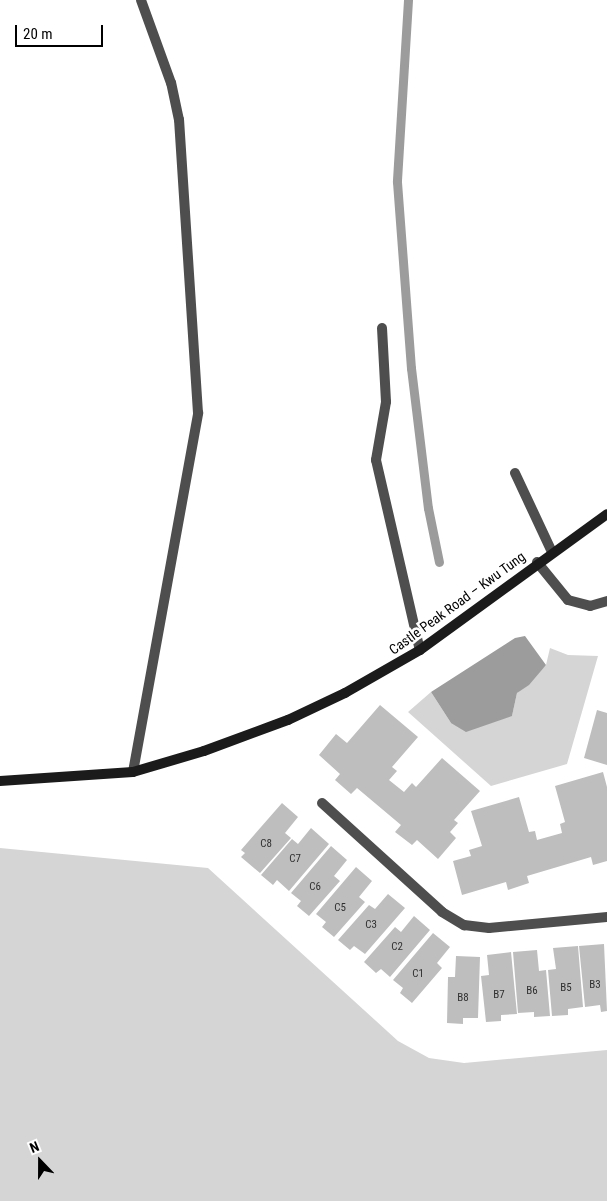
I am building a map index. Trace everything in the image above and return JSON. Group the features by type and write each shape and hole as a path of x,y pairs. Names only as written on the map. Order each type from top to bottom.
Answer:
{"main road":[{"name":"Castle Peak Road – Kwu Tung","path":"0,781 133,772 204,751 288,720 345,694 420,650 537,562 607,514"}],"lane":[{"path":"133,772 198,414 179,120 171,83 141,0"},
{"path":"382,328 386,402 376,460 420,650"},
{"path":"515,473 552,552"},
{"path":"537,562 568,600 590,606 607,601"},
{"path":"322,803 442,912 464,925 489,928 607,917"}],"shaded area":[{"path":"525,636 546,665 529,685 517,693 512,716 466,732 451,723 431,692 515,638"},
{"path":"550,648 568,655 598,656 567,764 491,786 408,712 431,692 451,723 512,716 517,693 546,665"},
{"path":"0,848 208,868 398,1041 429,1058 464,1063 607,1050 607,1201 0,1201"}],"building":[{"path":"380,705 418,737 392,767 397,771 389,780 404,792 412,783 416,787 442,758 480,791 454,820 458,823 450,832 456,838 438,859 417,840 412,845 395,832 401,825 357,788 351,794 335,780 340,774 319,755 336,734 347,743"},
{"path":"597,710 607,713 607,765 584,758"},
{"path":"603,772 607,787 607,861 593,865 591,857 527,876 529,883 508,890 506,882 462,895 453,861 471,856 469,850 482,846 471,811 519,797 529,832 535,831 537,840 562,833 560,824 565,822 555,786"},
{"path":"282,803 298,817 285,833 291,838 260,873 241,857 245,853 241,850"},
{"path":"311,828 329,844 289,891 277,880 273,885 261,875 292,839 298,844"},
{"path":"331,846 347,860 334,876 340,881 309,916 297,906 301,901 291,893"},
{"path":"356,867 372,881 359,897 365,902 334,937 322,927 326,922 316,914"},
{"path":"388,894 405,908 365,954 354,946 350,950 338,940 369,905 375,909"},
{"path":"414,916 430,930 390,977 381,969 376,973 364,962 395,927 401,932"},
{"path":"433,933 450,947 437,963 442,968 412,1003 400,993 403,988 393,980"},
{"path":"604,944 607,1011 601,1012 600,1005 585,1007 579,946"},
{"path":"578,946 583,1007 568,1009 568,1015 552,1016 548,970 556,969 553,948"},
{"path":"537,950 539,971 546,970 550,1016 534,1017 534,1012 518,1013 513,952"},
{"path":"511,952 517,1014 501,1015 501,1021 486,1022 481,976 489,975 487,955"},
{"path":"456,956 480,957 478,1018 463,1018 463,1024 447,1023 448,977 455,977"}],"waterway":[{"path":"408,0 397,182 411,368 428,508 439,562"}]}
